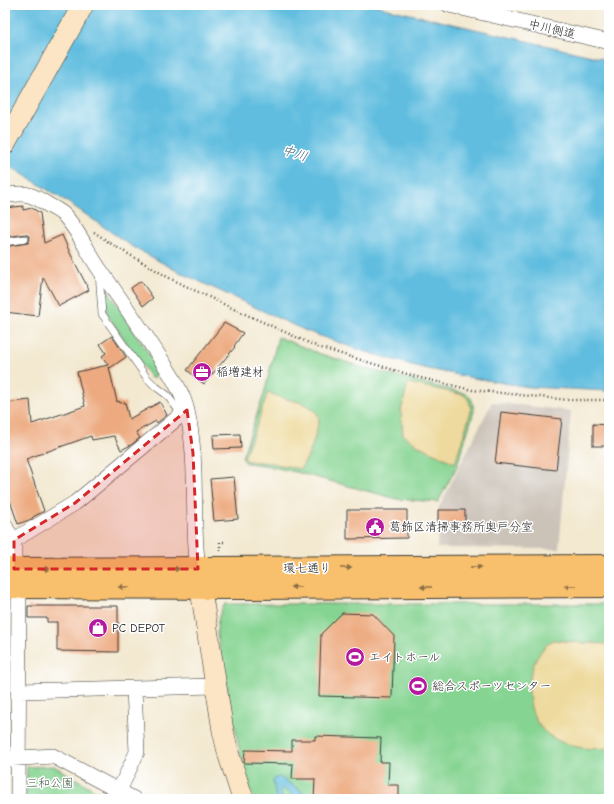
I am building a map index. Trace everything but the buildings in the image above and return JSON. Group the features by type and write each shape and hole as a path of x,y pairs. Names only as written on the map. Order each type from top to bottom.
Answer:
{"main road":[{"name":"環七通り","path":"199,578 609,566"},
{"name":"環七通り","path":"11,578 199,578 609,586"}],"street":[{"path":"5,144 83,5"},
{"name":"中川側道","path":"449,5 609,42"},
{"path":"5,196 28,194 35,196 63,214 87,247 99,268 163,363 179,390 184,412 191,430 194,453 195,550 215,686 224,737 243,799"},
{"path":"14,540 75,503 184,412"},
{"path":"5,525 14,540 11,578 19,691 12,758 18,799"},
{"path":"19,691 215,686"},
{"path":"119,792 137,752 134,688"},
{"path":"12,758 53,756 134,799"}],"lane":[{"path":"5,242 25,239"},
{"path":"99,268 102,314 146,378 167,395 184,412"}],"path":[{"path":"94,232 171,279 318,347 417,377 472,390 569,400 609,400"},
{"path":"220,552 220,542 224,542"}],"highlighted area":[{"path":"187,410 193,453 198,569 14,569 14,540 75,503"}],"shaded area":[{"path":"492,402 571,411 559,549 437,548 438,509"}],"green space":[{"path":"107,289 158,368 155,378 151,378 107,314 105,292"},
{"path":"278,337 318,353 364,368 467,394 472,400 474,411 457,466 438,502 397,499 296,472 264,465 246,463 242,457 264,394"},
{"name":"総合スポーツセンター","path":"225,604 609,604 609,799 254,799 247,785 242,763 217,635 218,619"},
{"name":"三和公園","path":"54,766 110,799 26,799 27,767"}],"sand":[{"path":"408,383 464,395 469,400 471,411 455,463 417,445 403,435 401,411"},
{"path":"268,392 279,397 304,404 314,410 318,415 319,421 312,445 307,458 300,469 271,463 247,461 244,457"},
{"path":"553,640 609,644 609,748 594,749 571,746 550,736 540,727 530,702 529,688 531,673 536,660 543,649"}],"water":[{"name":"中川","path":"5,5 379,5 384,8 609,60 609,391 529,387 473,378 419,367 363,351 306,331 177,271 130,245 72,205 5,163"},
{"path":"280,777 303,792 307,799 299,799 282,788 280,790 282,799 276,799 273,781 275,778"}],"place":[{"name":"稲増建材","path":"202,372"},
{"name":"葛飾区清掃事務所奥戸分室","path":"375,527"},
{"name":"PC DEPOT","path":"98,628"},
{"name":"エイトホール","path":"355,657"},
{"name":"総合スポーツセンター","path":"418,686"}]}
